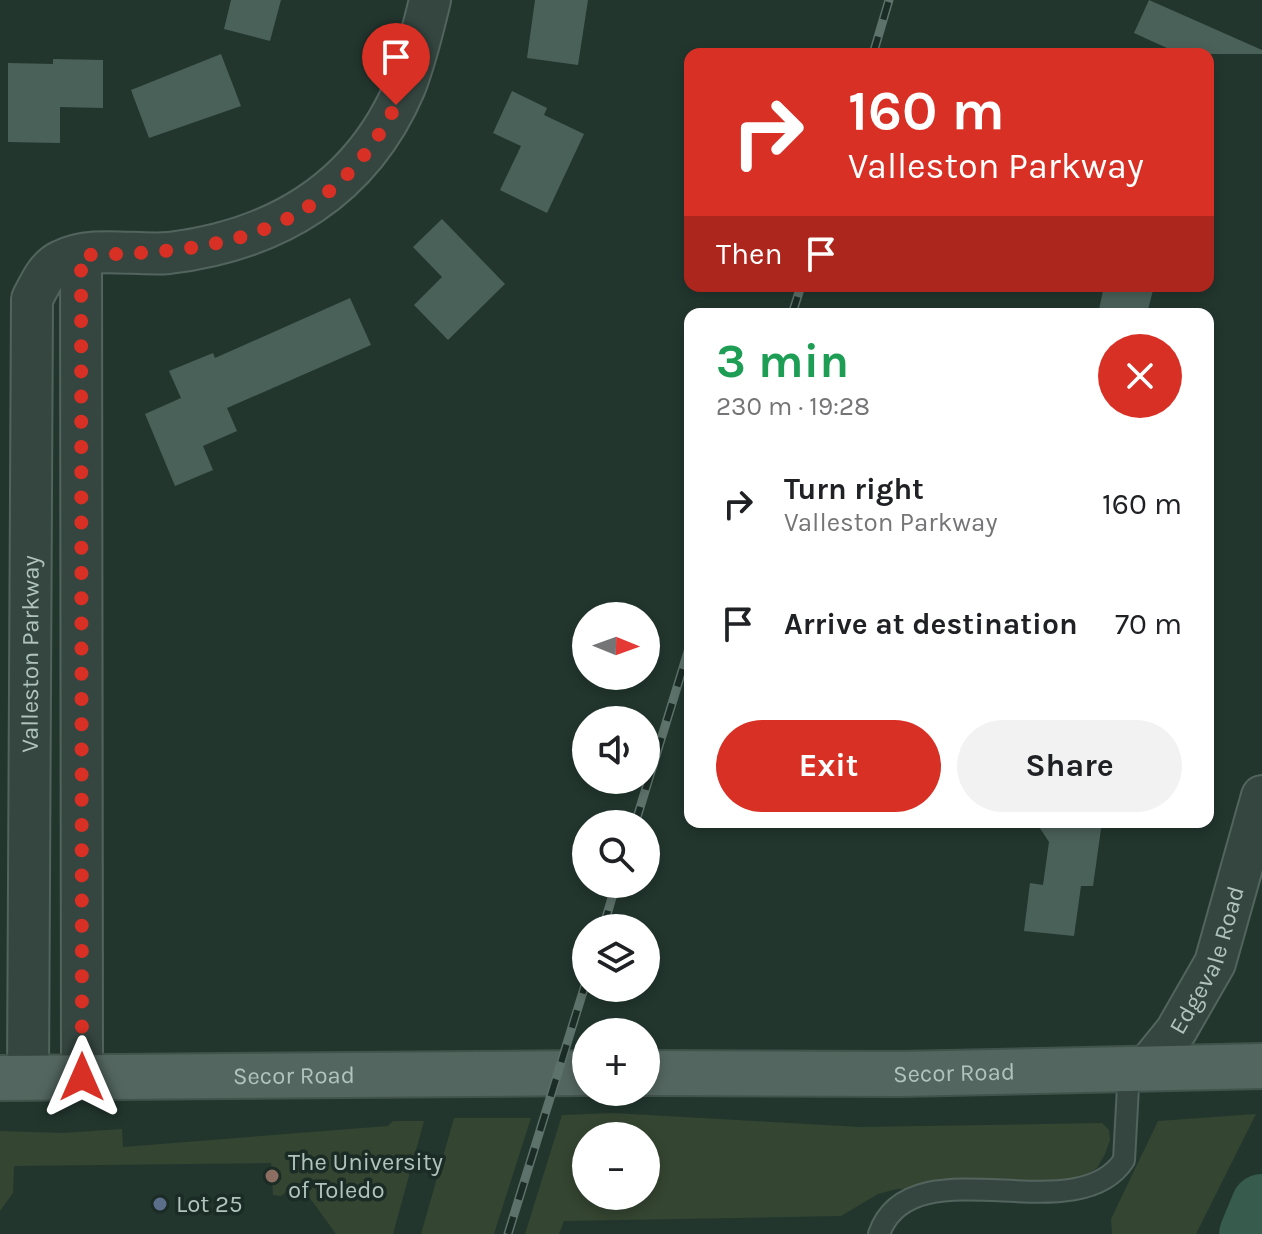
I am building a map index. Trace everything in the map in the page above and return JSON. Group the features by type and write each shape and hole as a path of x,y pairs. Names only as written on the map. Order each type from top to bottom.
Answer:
{"main road":[{"name":"Secor Road","path":"660,1073 1249,1067"},
{"name":"Secor Road","path":"14,1078 572,1073"}],"street":[{"name":"Valleston Parkway","path":"14,1078 30,564 32,299 43,277 59,262 81,255 165,253 230,242 265,231 316,200 340,180 387,121 405,88 430,0"},
{"path":"81,255 82,1077"},
{"path":"30,564 81,563"},
{"name":"Edgevale Road","path":"1138,1069 1176,1031 1215,963 1262,796"}],"lane":[{"path":"879,1234 897,1210 931,1197 1069,1203 1096,1193 1118,1171 1124,1160 1138,1069"}],"green space":[{"path":"613,1113 860,1127 1102,1123 1109,1130 1110,1140 1097,1168 1074,1184 897,1189 878,1194 841,1216 564,1221 559,1234 525,1234 562,1115"},
{"path":"1256,1114 1196,1234 1112,1234 1111,1219 1158,1121"},
{"path":"454,1118 531,1118 494,1234 421,1234"},
{"path":"393,1121 424,1121 393,1234 336,1234 299,1183 281,1196 273,1195 271,1163 14,1166 13,1193 0,1211 0,1131 62,1133 122,1129 123,1147 388,1126"}],"building":[{"path":"231,0 281,0 270,41 224,29"},
{"path":"535,0 588,0 578,65 527,58"},
{"path":"1149,0 1262,50 1262,54 1214,54 1214,48 1167,48 1134,33"},
{"path":"221,54 241,106 149,138 131,90"},
{"path":"53,59 103,60 103,108 60,107 60,143 8,142 8,63 53,64"},
{"path":"512,91 547,108 544,115 584,134 547,213 500,190 521,146 493,133"},
{"path":"442,219 505,284 448,340 414,305 442,277 413,247"},
{"path":"1103,292 1152,292 1148,308 1099,308"},
{"path":"350,298 371,345 227,408 237,431 203,446 213,470 175,486 145,414 181,398 169,371 213,353 215,358"},
{"path":"1040,828 1101,828 1093,886 1081,886 1074,936 1024,931 1030,883 1043,885 1049,842"}],"waterway":[{"path":"1250,1234 1262,1205"}],"railway":[{"path":"875,48 889,0"},
{"path":"794,308 799,292"},
{"path":"639,810 684,665"},
{"path":"607,914 612,898"},
{"path":"508,1234 580,1002"}],"place":[{"name":"The University of Toledo","path":"272,1176"},
{"name":"Lot 25","path":"160,1204"}],"route":[{"path":"82,1077 81,255 165,253 230,242 265,231 316,200 340,180 375,138 396,105"}]}
